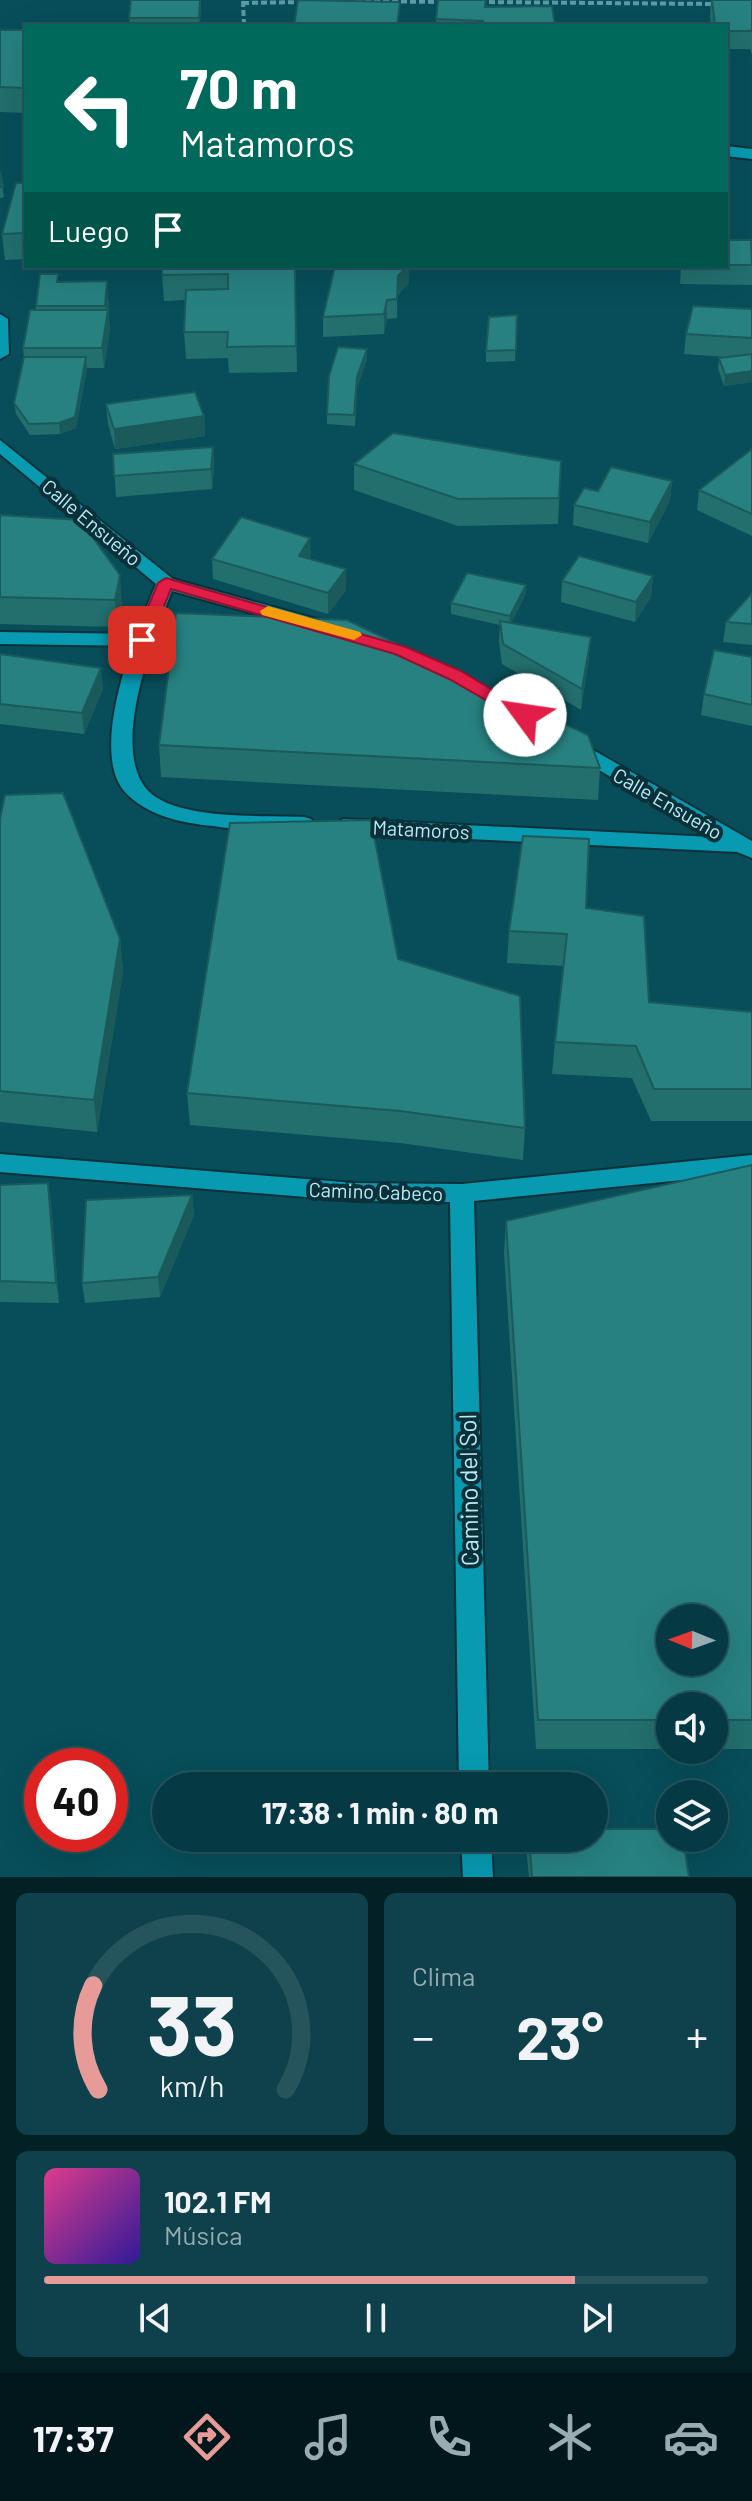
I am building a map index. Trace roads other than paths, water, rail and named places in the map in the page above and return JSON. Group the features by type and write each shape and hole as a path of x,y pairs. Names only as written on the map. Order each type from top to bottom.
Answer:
{"street":[{"path":"728,151 752,154"},
{"path":"0,319 0,354"},
{"name":"Calle Ensueño","path":"0,445 166,583 338,631"},
{"name":"Matamoros","path":"166,583 142,640 120,748 126,778 143,800 173,812 225,820 746,848"},
{"path":"0,638 142,640"},
{"name":"Calle Ensueño","path":"553,733 746,848"},
{"name":"Camino Cabeco","path":"0,1163 355,1192 462,1193 752,1164"},
{"name":"Camino del Sol","path":"462,1193 474,1772"},
{"path":"477,1852 478,1877"}]}
